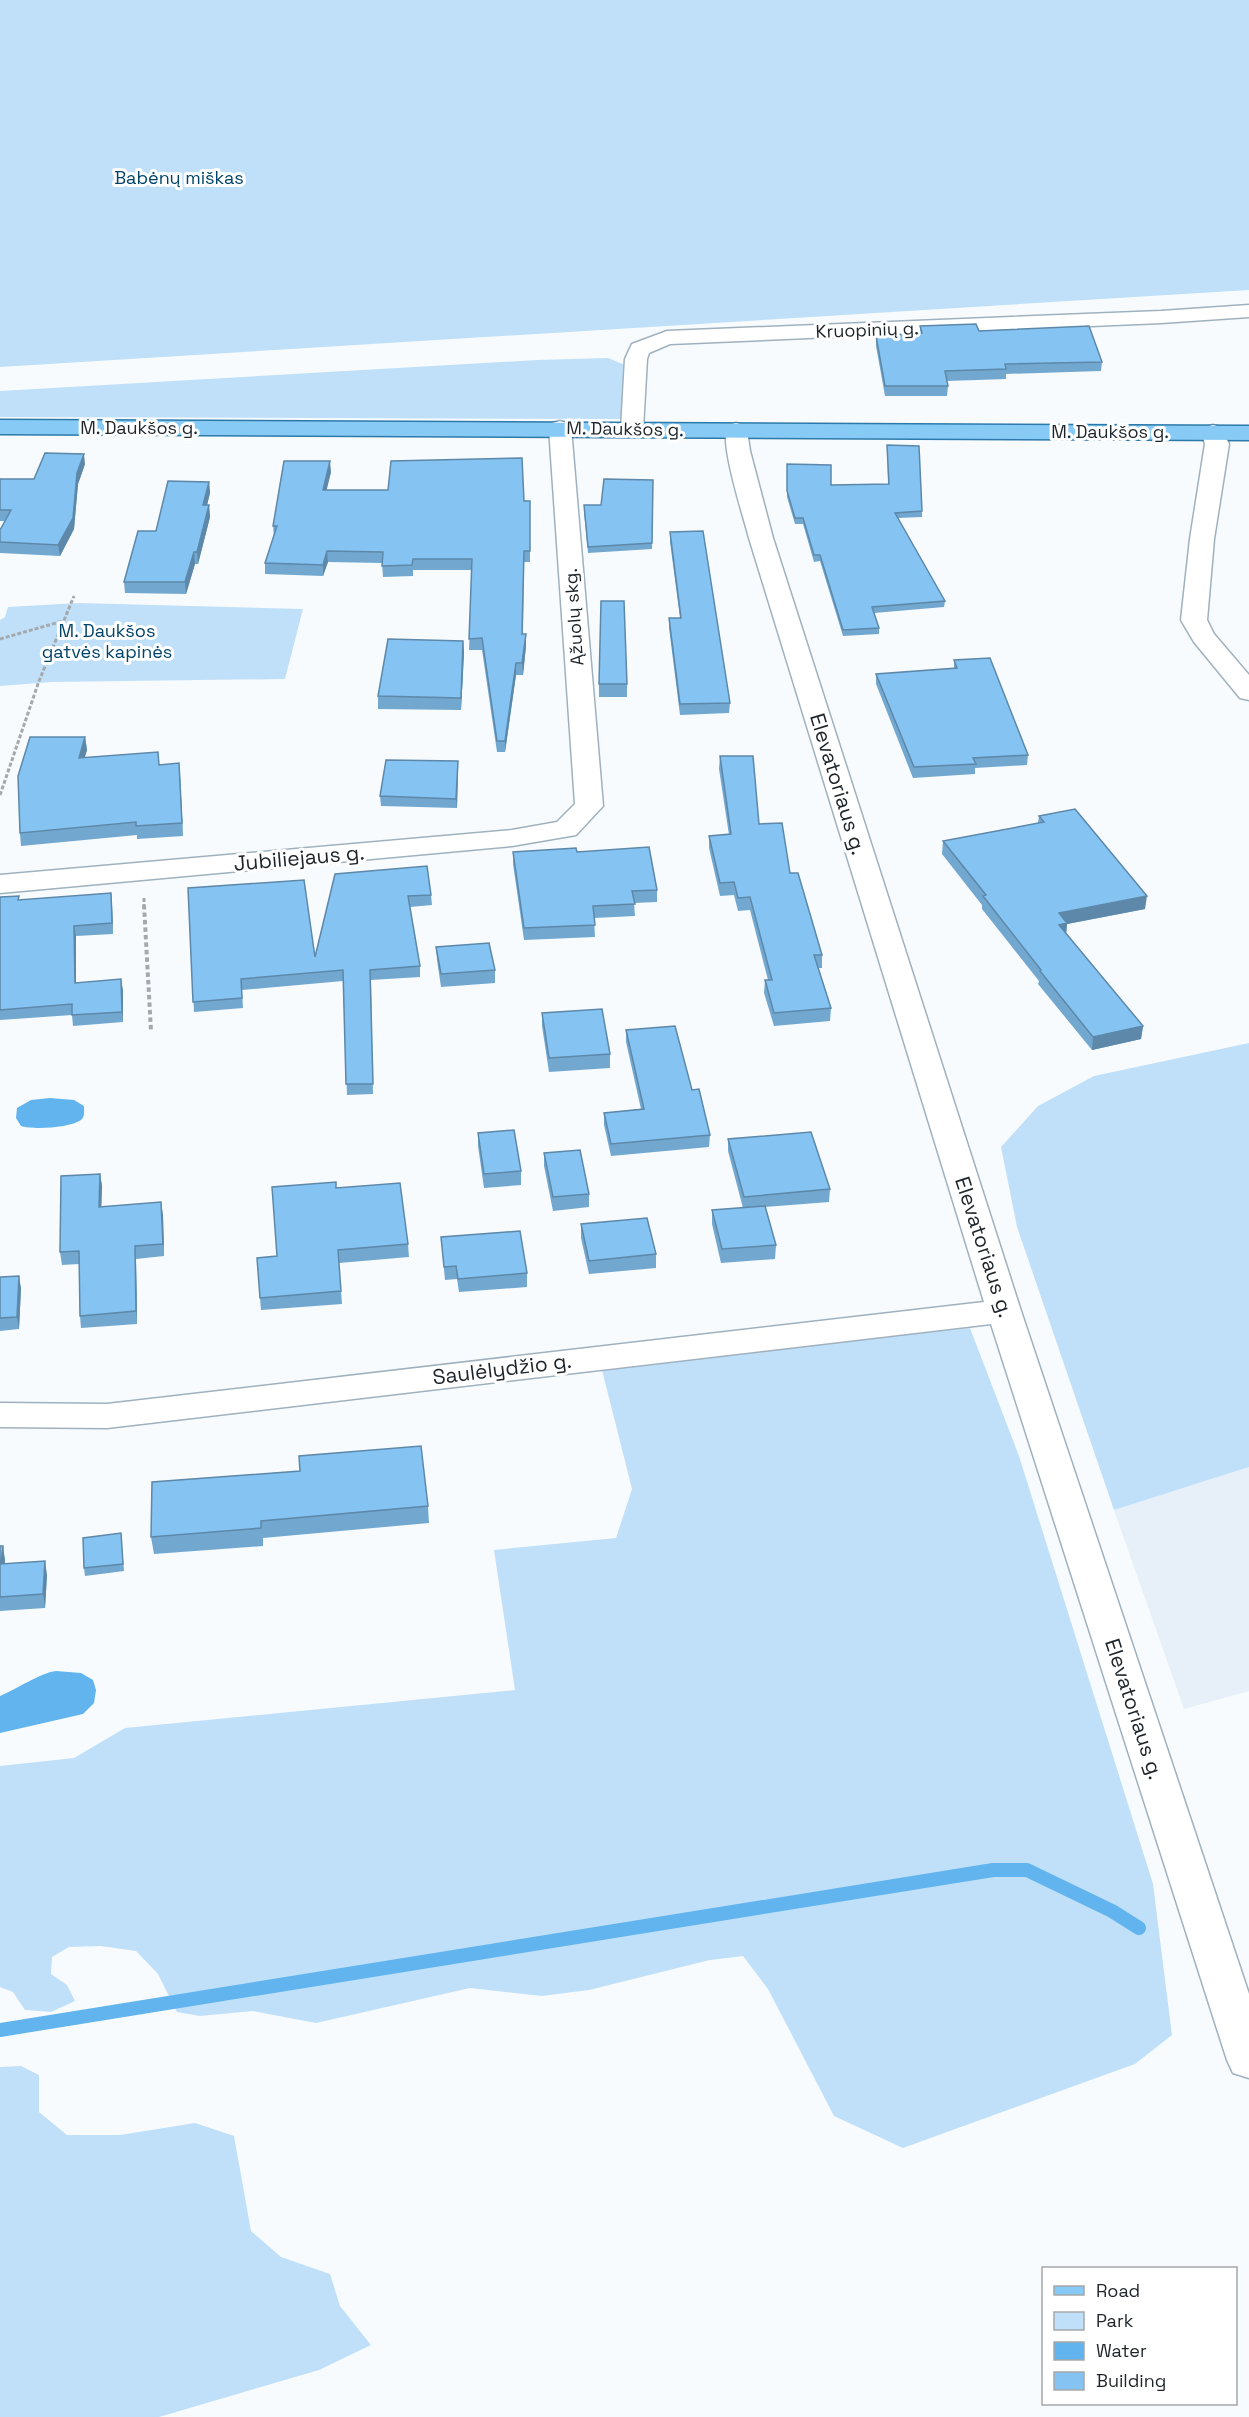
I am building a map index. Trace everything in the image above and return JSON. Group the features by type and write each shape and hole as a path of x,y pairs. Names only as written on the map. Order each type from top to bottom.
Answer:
{"main road":[{"name":"M. Daukšos g.","path":"0,427 1249,433"}],"street":[{"name":"Kruopinių g.","path":"632,429 636,359 640,349 667,338 1150,318 1249,311"},
{"name":"Ąžuolų skg.","path":"560,428 589,806"},
{"name":"Elevatoriaus g.","path":"736,430 738,451 761,538 1004,1311 1249,2060"},
{"path":"1213,432 1217,444 1202,539 1194,620 1203,637 1249,692"},
{"name":"Jubiliejaus g.","path":"0,884 512,838 566,829 589,806"},
{"name":"Saulėlydžio g.","path":"0,1415 107,1416 1004,1311"}],"path":[{"path":"0,795 39,681 74,596"},
{"path":"0,639 63,621"},
{"path":"142,873 150,1031"}],"shaded area":[{"path":"1249,1467 1249,1691 1184,1709 1114,1510"}],"green space":[{"name":"Babėnų miškas","path":"0,0 1249,0 1249,290 0,367"},
{"path":"608,358 625,365 625,419 0,417 0,391 537,360"},
{"name":"M. Daukšos gatvės kapinės","path":"79,603 303,609 285,679 51,682 0,686 0,620 5,617 8,607"},
{"path":"1249,1043 1249,1467 1114,1510 1017,1227 1001,1147 1038,1106 1094,1076"},
{"path":"970,1328 1019,1456 1153,1884 1172,2035 1135,2064 903,2148 834,2116 768,1989 743,1956 710,1960 589,1990 542,1996 470,1988 316,2023 253,2011 200,2016 177,2012 158,1974 136,1951 101,1946 69,1947 52,1957 51,1974 67,1985 75,2001 51,2012 25,2010 13,1992 0,1987 0,1766 74,1758 125,1728 515,1690 494,1550 616,1538 632,1489 601,1366"},
{"path":"21,2066 39,2075 39,2112 67,2135 120,2135 195,2123 234,2136 251,2231 281,2257 330,2274 340,2306 371,2345 319,2370 159,2417 0,2417 0,2067"}],"water":[{"path":"50,1098 74,1100 84,1106 82,1119 76,1123 51,1128 21,1126 16,1118 17,1108 31,1100"},
{"path":"56,1671 81,1673 93,1680 96,1690 94,1703 83,1714 0,1733 0,1696"}],"building":[{"path":"976,324 979,331 1089,326 1102,362 1005,364 1006,369 945,371 948,386 885,386 876,336 922,333 920,326"},
{"path":"887,445 919,446 922,511 895,513 945,601 872,607 879,628 843,630 820,555 814,555 803,518 795,518 787,491 787,464 831,465 831,485 889,484"},
{"path":"45,453 84,454 77,473 73,518 58,545 0,542 0,530 11,510 0,510 0,479 34,479"},
{"path":"522,458 524,501 530,501 530,551 524,551 522,634 526,634 522,663 516,663 505,741 497,741 482,638 469,639 472,559 413,559 412,565 382,566 383,552 327,551 323,565 265,563 277,526 273,526 284,461 330,461 323,490 388,490 391,461"},
{"path":"604,479 653,480 652,543 588,547 584,505 601,505"},
{"path":"168,481 209,482 203,505 209,505 197,552 194,552 185,582 124,582 138,531 156,531"},
{"path":"703,531 730,703 680,704 669,618 681,618 670,532"},
{"path":"601,601 624,601 627,684 599,684"},
{"path":"388,639 463,641 461,698 378,696"},
{"path":"990,658 1028,755 973,758 976,764 914,767 876,674 957,668 954,660"},
{"path":"30,737 85,737 79,758 158,752 159,765 179,763 182,823 136,826 136,822 20,833 18,776"},
{"path":"720,756 753,756 759,824 782,823 790,873 798,873 822,955 814,955 831,1008 774,1013 765,980 772,980 750,897 738,898 734,882 720,883 709,836 731,834"},
{"path":"386,760 458,761 456,799 380,796"},
{"path":"1075,809 1147,896 1059,913 1067,923 1059,925 1143,1026 1093,1037 1040,971 983,896 986,895 943,841 1044,822 1039,816"},
{"path":"649,847 657,890 632,891 635,904 593,906 595,925 524,928 513,852 576,848 577,852"},
{"path":"427,866 431,895 408,896 420,966 370,970 373,1084 346,1084 343,970 241,979 242,998 193,1002 188,888 304,880 315,957 335,874"},
{"path":"111,893 112,923 74,926 75,983 121,979 122,1012 72,1015 72,1004 0,1010 0,897 19,896 18,900"},
{"path":"489,943 495,970 441,974 436,947"},
{"path":"602,1009 610,1054 549,1058 542,1013"},
{"path":"675,1026 692,1090 699,1089 710,1135 611,1144 604,1113 644,1109 626,1030"},
{"path":"514,1130 521,1171 484,1174 478,1133"},
{"path":"811,1132 830,1189 744,1197 728,1139"},
{"path":"580,1150 589,1194 553,1197 544,1153"},
{"path":"100,1174 99,1207 161,1202 163,1244 135,1246 136,1311 80,1316 79,1251 60,1252 61,1176"},
{"path":"336,1182 336,1188 400,1183 408,1244 338,1250 341,1291 260,1298 257,1258 277,1256 272,1187"},
{"path":"765,1206 776,1245 722,1249 712,1210"},
{"path":"647,1218 656,1254 589,1261 581,1224"},
{"path":"520,1231 527,1273 458,1279 456,1266 444,1267 441,1237"},
{"path":"19,1276 17,1317 0,1318 0,1277"},
{"path":"421,1446 428,1506 261,1521 261,1528 151,1537 152,1482 300,1471 299,1456"},
{"path":"121,1533 123,1564 84,1568 83,1538"},
{"path":"0,1546 3,1546 1,1564 45,1561 43,1594 0,1597"}],"waterway":[{"path":"0,2030 993,1870 1027,1870 1112,1911 1139,1928"}]}
